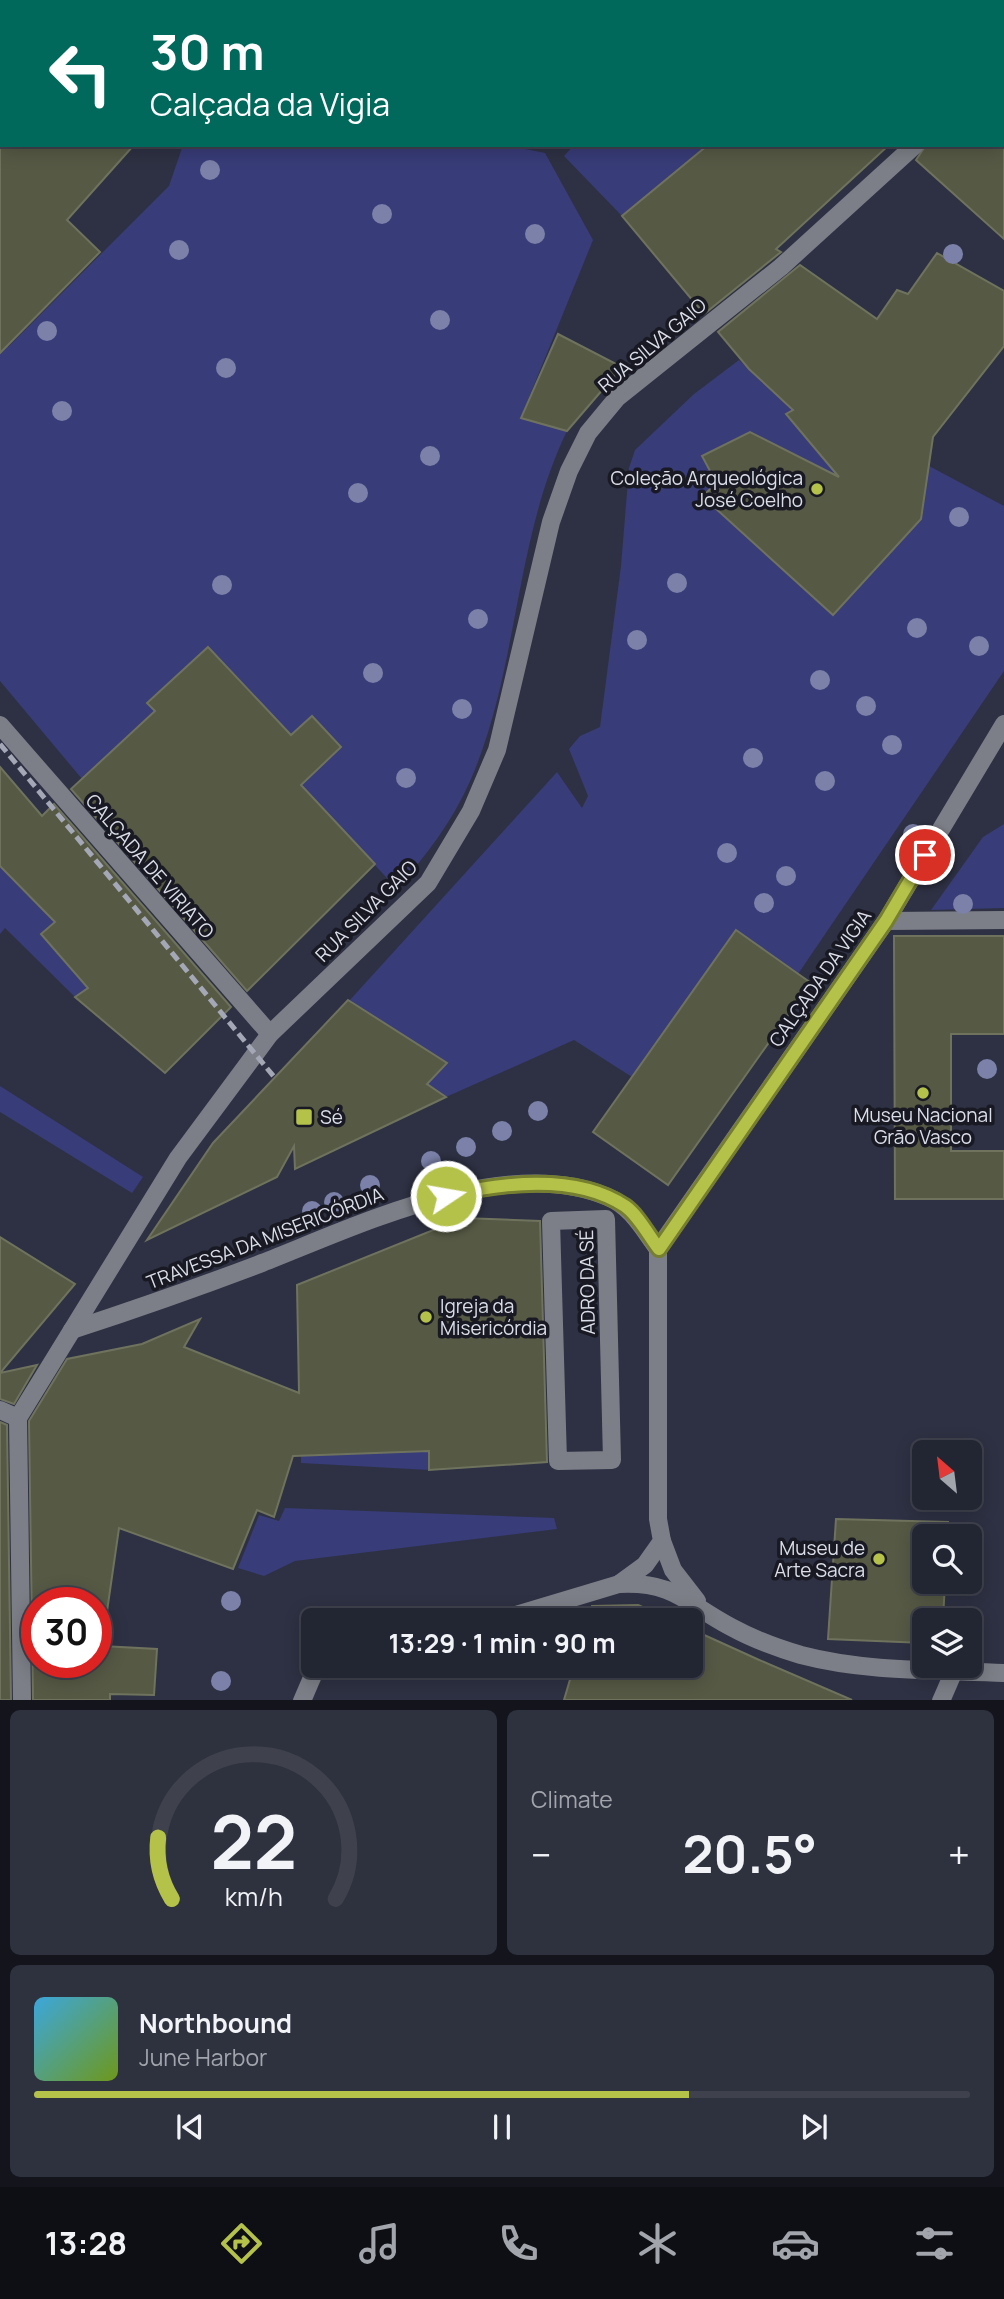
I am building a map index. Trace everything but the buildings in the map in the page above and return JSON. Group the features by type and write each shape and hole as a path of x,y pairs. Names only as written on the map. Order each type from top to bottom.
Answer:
{"street":[{"name":"RUA SILVA GAIO","path":"18,1418 178,1158 270,1034 428,883 471,811 497,750 551,522 569,471 588,433 617,398 781,267 913,147"},
{"name":"CALÇADA DA VIGIA","path":"659,1249 886,921 1004,724"},
{"name":"CALÇADA DE VIRIATO","path":"0,725 270,1034"},
{"path":"886,921 1004,920"},
{"name":"TRAVESSA DA MISERICÓRDIA","path":"72,1330 182,1293 399,1208 469,1191 520,1184 573,1187 607,1196 628,1208 659,1249"},
{"name":"ADRO DA SÉ","path":"606,1219 612,1460 558,1461 551,1221 606,1219"},
{"path":"659,1249 658,1518 662,1541 673,1570 707,1611"},
{"path":"0,1410 18,1418 22,1700"},
{"path":"620,1584 645,1565 662,1541"},
{"path":"539,1608 620,1584 643,1582 664,1586 730,1627 764,1643 803,1655 912,1668"},
{"path":"982,1672 1004,1673"},
{"path":"302,1700 312,1678"},
{"path":"941,1700 951,1678"},
{"path":"953,1700 954,1678"}],"shaded area":[{"path":"182,147 515,147 545,153 593,240 521,417 567,431 536,516 499,693 487,737 471,779 448,823 397,889 301,785 341,747 312,716 286,740 208,647 147,702 155,711 82,779 0,681 0,340 8,347 169,186"},
{"path":"572,147 706,147 622,216 564,156"},
{"path":"739,360 784,401 933,437 929,466 1004,506 1004,671 798,974 736,930 632,1077 574,1040 446,1097 427,1084 447,1063 349,1001 557,772 582,808 588,796 569,749 580,736 600,727 621,566 629,468 635,450 694,394"},
{"path":"1004,824 1004,908 931,910 983,837"},
{"path":"0,866 55,922 41,934 59,955 99,981 75,997 5,928 0,934"},
{"path":"0,1086 143,1177 132,1193 0,1112"},
{"path":"429,1451 429,1470 301,1463 301,1456"},
{"path":"285,1508 554,1518 557,1529 295,1561 264,1576 238,1568 259,1515 279,1521"}],"railway":[{"path":"0,744 275,1078"}],"place":[{"name":"Coleção Arqueológica José Coelho","path":"817,489"},
{"name":"Museu Nacional Grão Vasco","path":"923,1093"},
{"name":"Sé","path":"304,1117"},
{"name":"Igreja da Misericórdia","path":"426,1317"},
{"name":"Museu de Arte Sacra","path":"879,1559"}],"route":[{"path":"446,1196 520,1184 573,1187 607,1196 628,1208 659,1249 886,921 925,855"}]}
